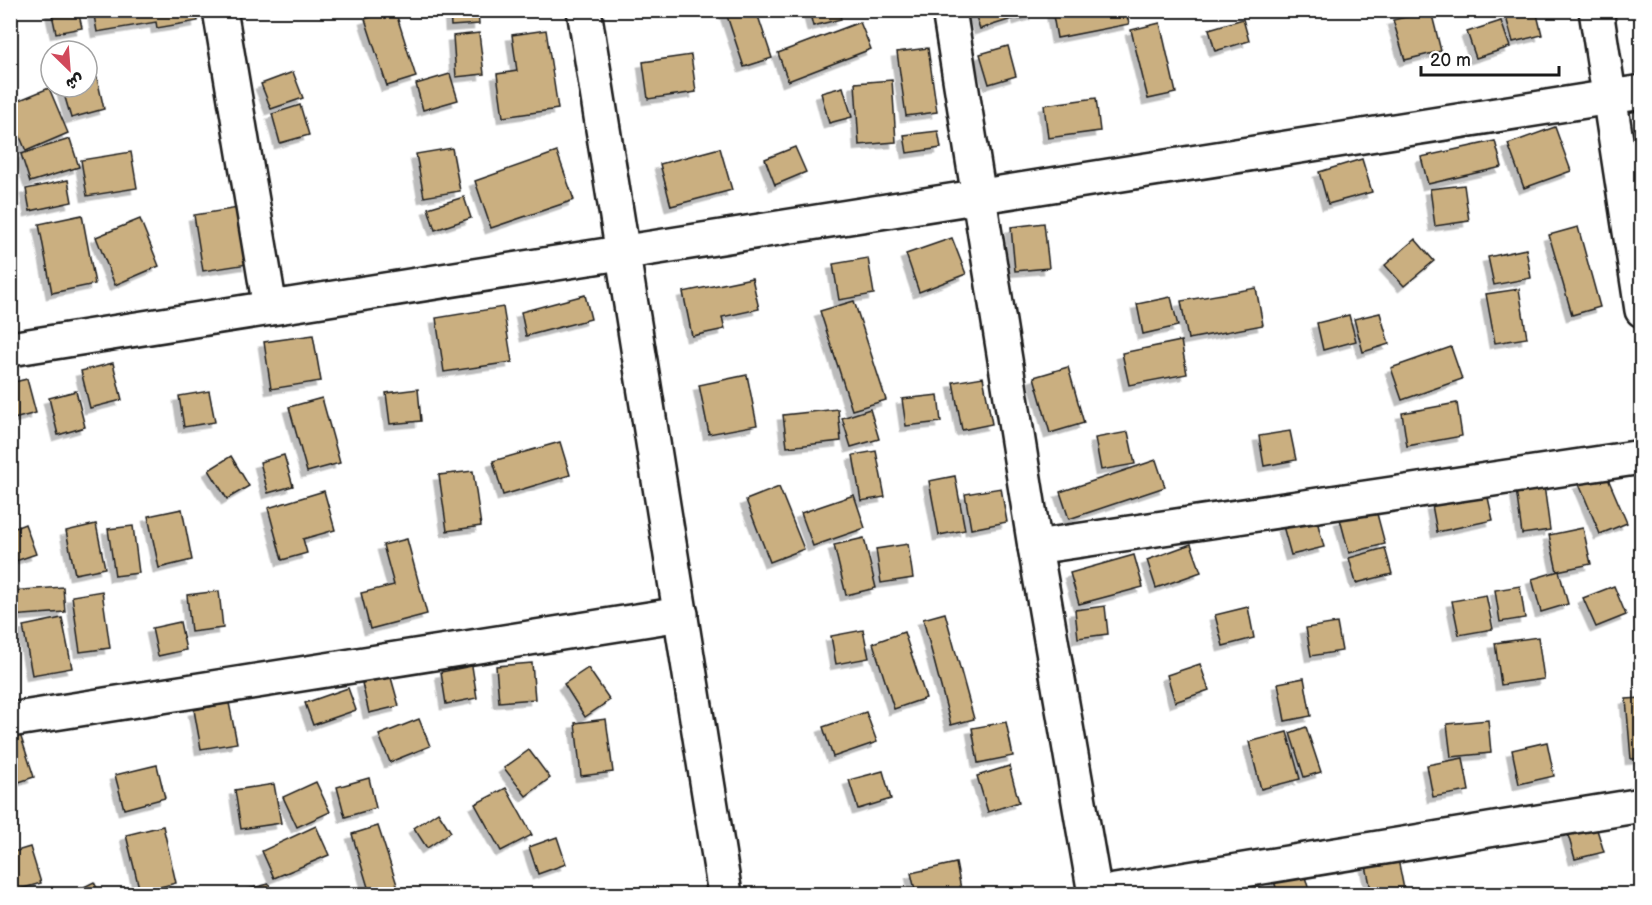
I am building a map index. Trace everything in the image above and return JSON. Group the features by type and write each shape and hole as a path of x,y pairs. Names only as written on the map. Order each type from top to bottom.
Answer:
{"street":[{"path":"220,10 270,308"},
{"path":"584,10 725,894"},
{"path":"949,10 1035,547 1096,894 1641,805"},
{"path":"1596,10 1641,310"},
{"path":"10,349 1641,92"},
{"path":"1035,547 1641,457"},
{"path":"10,720 681,614"}],"building":[{"path":"51,10 78,10 82,28 56,33"},
{"path":"93,10 196,10 198,21 157,28 156,22 97,32"},
{"path":"395,10 416,77 387,86 365,19"},
{"path":"450,10 478,10 479,24 451,26"},
{"path":"725,10 756,10 772,58 744,67"},
{"path":"809,10 839,10 841,19 813,26"},
{"path":"974,10 1012,10 1015,18 980,29"},
{"path":"1016,10 1034,10 1035,14 1019,19"},
{"path":"1052,10 1126,10 1129,24 1057,38"},
{"path":"1504,10 1536,10 1542,35 1513,42"},
{"path":"1431,11 1441,51 1405,60 1393,20"},
{"path":"1243,19 1249,41 1215,51 1209,29"},
{"path":"1501,21 1510,47 1476,58 1467,32"},
{"path":"860,22 871,49 788,81 778,53"},
{"path":"1160,23 1176,93 1148,99 1131,30"},
{"path":"546,30 558,109 503,117 497,74 517,71 512,35"},
{"path":"479,33 484,74 456,77 453,36"},
{"path":"1008,46 1016,76 989,84 980,54"},
{"path":"928,48 937,112 906,116 897,52"},
{"path":"691,55 696,92 648,99 643,62"},
{"path":"293,72 303,98 271,109 261,84"},
{"path":"450,74 458,100 423,110 416,84"},
{"path":"892,80 896,142 859,145 855,83"},
{"path":"99,87 104,109 71,118 65,99 99,99"},
{"path":"843,87 852,117 829,123 821,93"},
{"path":"39,92 39,99 54,99 68,133 26,151 10,113 10,104"},
{"path":"1096,98 1100,131 1048,138 1044,105"},
{"path":"300,105 309,135 280,143 272,114"},
{"path":"1555,127 1571,171 1524,188 1508,144"},
{"path":"938,131 941,148 907,153 904,135"},
{"path":"70,139 79,167 30,182 21,154"},
{"path":"1495,141 1502,167 1428,184 1421,157"},
{"path":"795,147 806,172 775,185 765,159"},
{"path":"452,148 460,191 424,197 416,154"},
{"path":"720,148 732,190 671,206 660,164"},
{"path":"131,152 137,188 87,196 81,160"},
{"path":"557,152 574,200 491,228 475,181"},
{"path":"1362,159 1372,192 1328,204 1319,172"},
{"path":"68,180 72,202 30,211 26,189"},
{"path":"1464,185 1469,221 1435,226 1430,189"},
{"path":"464,197 471,218 435,230 428,208"},
{"path":"238,208 248,264 203,271 194,215"},
{"path":"82,215 95,284 52,293 39,224"},
{"path":"140,219 159,266 115,285 96,237"},
{"path":"1044,223 1049,268 1015,271 1011,227"},
{"path":"1578,227 1600,307 1572,315 1549,235"},
{"path":"952,238 966,274 919,292 906,254"},
{"path":"1415,239 1434,261 1404,286 1385,265"},
{"path":"1526,249 1531,278 1494,285 1488,257"},
{"path":"868,258 874,294 839,300 833,264"},
{"path":"752,278 759,309 722,317 725,329 692,336 683,292"},
{"path":"1256,288 1263,325 1188,339 1181,301"},
{"path":"1519,289 1527,338 1495,343 1486,294"},
{"path":"585,295 591,319 526,336 521,312"},
{"path":"1171,297 1178,326 1143,334 1137,304"},
{"path":"854,301 886,400 852,410 820,311"},
{"path":"503,307 512,362 444,372 436,318"},
{"path":"1380,313 1389,344 1363,352 1354,319"},
{"path":"1349,315 1356,341 1323,350 1317,323"},
{"path":"313,335 321,381 271,389 264,342"},
{"path":"1181,341 1187,374 1129,385 1122,353"},
{"path":"1451,347 1462,379 1402,400 1391,368"},
{"path":"113,363 122,400 90,408 81,371"},
{"path":"1068,367 1084,423 1050,433 1034,377"},
{"path":"747,375 757,425 709,434 699,385"},
{"path":"983,377 992,424 962,430 953,382"},
{"path":"27,379 36,413 10,420 10,383"},
{"path":"418,389 421,421 390,424 386,393"},
{"path":"76,391 85,427 58,435 49,398"},
{"path":"209,391 215,422 184,427 179,396"},
{"path":"938,395 941,422 906,426 902,399"},
{"path":"322,398 340,463 307,472 289,407"},
{"path":"1457,403 1462,436 1407,446 1402,413"},
{"path":"838,409 841,441 787,447 783,415"},
{"path":"870,409 879,439 851,447 842,418"},
{"path":"1290,431 1296,460 1264,466 1259,436"},
{"path":"1128,432 1135,464 1101,470 1095,438"},
{"path":"560,442 570,475 503,495 493,461"},
{"path":"876,451 885,497 861,501 853,455"},
{"path":"284,455 293,486 268,493 260,462"},
{"path":"231,456 249,486 227,499 209,470"},
{"path":"1156,460 1165,487 1069,519 1060,492"},
{"path":"473,471 481,526 447,531 439,475"},
{"path":"1606,474 1627,523 1600,534 1579,484"},
{"path":"955,476 965,530 939,535 929,481"},
{"path":"1544,485 1550,530 1522,534 1516,489"},
{"path":"779,487 804,549 770,562 746,500"},
{"path":"1001,488 1007,522 971,529 965,494"},
{"path":"324,491 335,530 303,539 307,553 282,560 268,508"},
{"path":"1487,493 1493,520 1437,532 1432,505"},
{"path":"854,495 865,528 813,546 801,513"},
{"path":"182,509 192,560 159,568 148,516"},
{"path":"1376,510 1385,544 1349,553 1340,519"},
{"path":"1316,517 1324,547 1291,555 1283,526"},
{"path":"25,524 36,554 10,563 10,530"},
{"path":"96,524 105,568 75,574 66,531"},
{"path":"133,526 139,573 115,576 108,529"},
{"path":"1583,528 1591,564 1557,571 1549,535"},
{"path":"864,538 876,588 846,595 834,545"},
{"path":"407,539 427,614 370,629 361,593 394,585 383,545"},
{"path":"908,544 913,578 881,583 876,549"},
{"path":"1191,544 1201,572 1156,588 1147,560"},
{"path":"1385,548 1392,574 1356,583 1349,558"},
{"path":"1134,555 1143,587 1079,604 1070,573"},
{"path":"1559,571 1568,604 1541,612 1532,579"},
{"path":"1520,586 1525,618 1500,622 1495,590"},
{"path":"1614,586 1626,615 1596,627 1583,598"},
{"path":"63,587 65,612 10,616 10,591"},
{"path":"102,591 110,648 80,652 72,596"},
{"path":"219,591 223,628 191,632 187,595"},
{"path":"1486,595 1493,629 1459,635 1452,601"},
{"path":"1105,606 1108,634 1078,638 1075,610"},
{"path":"1248,607 1254,638 1223,646 1215,615"},
{"path":"945,613 974,719 951,725 923,619"},
{"path":"62,618 72,668 32,675 23,626"},
{"path":"180,622 186,650 158,656 152,628"},
{"path":"1337,623 1342,651 1311,656 1306,628"},
{"path":"863,630 869,658 836,664 831,636"},
{"path":"904,632 926,698 894,709 873,643"},
{"path":"1538,637 1544,679 1501,685 1495,643"},
{"path":"532,663 535,699 499,702 496,666"},
{"path":"1200,664 1209,690 1175,702 1167,675"},
{"path":"472,666 477,698 446,704 441,672"},
{"path":"588,668 610,700 585,717 564,684"},
{"path":"390,674 399,706 369,713 362,683"},
{"path":"1304,678 1311,716 1285,721 1278,683"},
{"path":"348,688 356,710 313,725 305,703"},
{"path":"1642,698 1642,758 1631,759 1626,699"},
{"path":"229,703 237,743 201,749 194,710"},
{"path":"866,712 877,742 833,757 823,727"},
{"path":"419,719 430,746 390,762 379,735"},
{"path":"606,719 613,772 581,776 575,723"},
{"path":"1488,720 1491,753 1451,757 1447,724"},
{"path":"1006,722 1013,756 978,763 972,728"},
{"path":"1306,727 1321,772 1304,777 1290,733"},
{"path":"18,728 34,777 10,785 10,731"},
{"path":"1287,732 1300,779 1261,789 1249,742"},
{"path":"1547,742 1554,776 1519,784 1512,750"},
{"path":"529,750 550,778 526,796 504,768"},
{"path":"1463,758 1469,791 1433,797 1427,765"},
{"path":"157,765 165,798 124,809 115,775"},
{"path":"1009,766 1019,802 988,812 977,776"},
{"path":"883,771 891,799 858,809 849,780"},
{"path":"369,778 376,808 345,817 337,787"},
{"path":"316,782 330,812 297,827 283,797"},
{"path":"274,784 281,823 241,829 235,790"},
{"path":"506,788 532,835 501,851 475,804"},
{"path":"438,812 451,832 427,848 414,828"},
{"path":"1594,820 1604,852 1575,859 1566,828"},
{"path":"163,826 176,883 140,892 126,835"},
{"path":"316,826 329,855 274,878 262,851"},
{"path":"378,826 400,894 370,894 352,834"},
{"path":"557,837 566,864 538,874 529,847"},
{"path":"30,847 41,883 10,892 10,853"},
{"path":"1398,859 1405,894 1372,894 1366,866"},
{"path":"956,863 962,894 916,894 911,873"},
{"path":"1304,873 1310,894 1278,894 1274,881"},
{"path":"94,882 100,894 70,894"},
{"path":"1250,883 1253,894 1217,894 1216,890"},
{"path":"269,884 272,894 228,894"}]}
